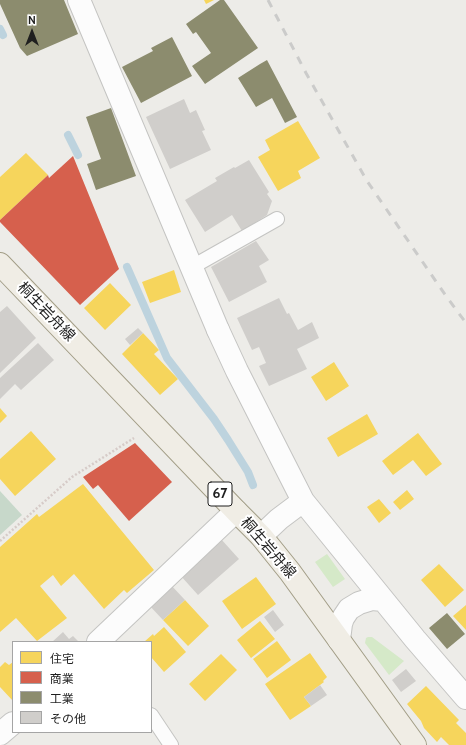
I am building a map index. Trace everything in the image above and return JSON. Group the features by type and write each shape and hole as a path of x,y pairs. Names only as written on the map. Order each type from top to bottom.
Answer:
{"main road":[{"name":"桐生岩舟線","path":"0,264 261,536 290,572 339,640 410,743"}],"street":[{"path":"79,0 218,330 237,371 303,501 415,639 466,698"},
{"path":"261,536 279,519 303,501"},
{"path":"99,641 236,511"},
{"path":"339,640 343,618 349,610 359,603 372,599 384,600"},
{"path":"0,734 12,724"}],"lane":[{"path":"192,267 277,220"},
{"path":"152,716 171,745"}],"path":[{"path":"0,541 72,477 136,436"}],"green space":[{"path":"0,491 22,515 0,535"},
{"path":"327,554 345,579 333,587 315,562"},
{"path":"372,637 404,661 389,675 365,643 366,638"}],"building: 住宅":[{"path":"204,0 214,0 206,4"},
{"path":"298,121 320,158 298,171 301,178 278,191 258,157 270,150 265,140"},
{"path":"26,153 48,175 0,220 0,177"},
{"path":"174,270 181,292 150,303 142,282"},
{"path":"110,283 131,305 105,330 84,308"},
{"path":"143,333 159,350 154,354 178,379 160,395 122,354"},
{"path":"334,362 349,386 326,401 311,377"},
{"path":"0,408 7,416 0,423"},
{"path":"367,414 378,434 338,457 327,438"},
{"path":"31,431 56,459 15,496 0,479 0,459"},
{"path":"418,433 442,464 426,476 413,460 393,475 382,461"},
{"path":"83,484 154,570 127,593 124,590 104,609 74,574 61,586 53,575 40,586 67,618 37,641 16,618 0,632 0,547 37,514 39,517"},
{"path":"407,490 414,499 400,510 393,502"},
{"path":"379,499 391,513 379,523 367,507"},
{"path":"439,564 464,590 445,607 421,580"},
{"path":"256,577 276,604 242,629 222,601"},
{"path":"185,600 209,626 188,646 163,620"},
{"path":"466,605 466,630 453,616"},
{"path":"260,621 275,639 251,658 237,640"},
{"path":"164,627 186,652 164,672 152,658 152,641 145,641 153,634 154,636"},
{"path":"277,641 291,660 267,678 253,659"},
{"path":"310,653 327,677 323,681 324,682 304,697 311,706 290,720 265,684"},
{"path":"221,654 237,670 205,701 189,684"},
{"path":"5,662 9,665 12,663 12,700 0,687 0,667"},
{"path":"426,686 459,720 456,723 466,733 466,745 449,745 441,737 437,742 424,728 421,721 407,704"}],"building: 商業":[{"path":"73,156 119,269 80,305 0,222 0,220 48,175 49,178"},
{"path":"135,443 172,482 129,521 98,485 93,489 83,477"}],"building: 工業":[{"path":"0,0 64,0 78,34 27,56 20,48 0,4"},
{"path":"220,0 224,0 258,48 205,84 192,66 211,53 196,32 193,34 186,24"},
{"path":"172,37 192,76 141,103 122,67 153,51 151,48"},
{"path":"267,60 297,117 285,123 272,98 256,107 238,78"},
{"path":"111,108 136,176 96,190 87,164 101,159 86,117"},
{"path":"447,613 465,634 447,649 429,628"}],"building: その他":[{"path":"184,99 190,113 196,110 205,130 202,131 211,150 170,169 146,117"},
{"path":"249,160 269,192 267,194 272,201 267,215 242,231 232,215 205,232 185,200 217,181 215,178"},
{"path":"256,241 269,260 259,266 267,282 229,302 211,267"},
{"path":"279,298 287,314 289,313 298,330 312,322 319,338 297,349 307,369 269,386 259,366 266,363 259,347 252,350 237,318"},
{"path":"7,306 36,338 0,373 0,312"},
{"path":"138,328 143,333 130,345 125,339"},
{"path":"38,343 54,360 21,390 15,384 0,399 0,378"},
{"path":"221,539 239,559 198,595 180,575"},
{"path":"170,584 185,600 163,620 148,604"},
{"path":"273,610 284,625 275,632 264,617"},
{"path":"63,632 69,639 73,636 78,641 53,641"},
{"path":"406,669 416,681 401,692 392,680"},
{"path":"320,685 327,695 311,706 304,697"}],"waterway":[{"path":"0,29 3,35"},
{"path":"68,135 78,155"},
{"path":"127,267 167,358 214,419 248,472 253,485"}],"railway":[{"path":"268,0 306,73 367,181 466,323"}]}
